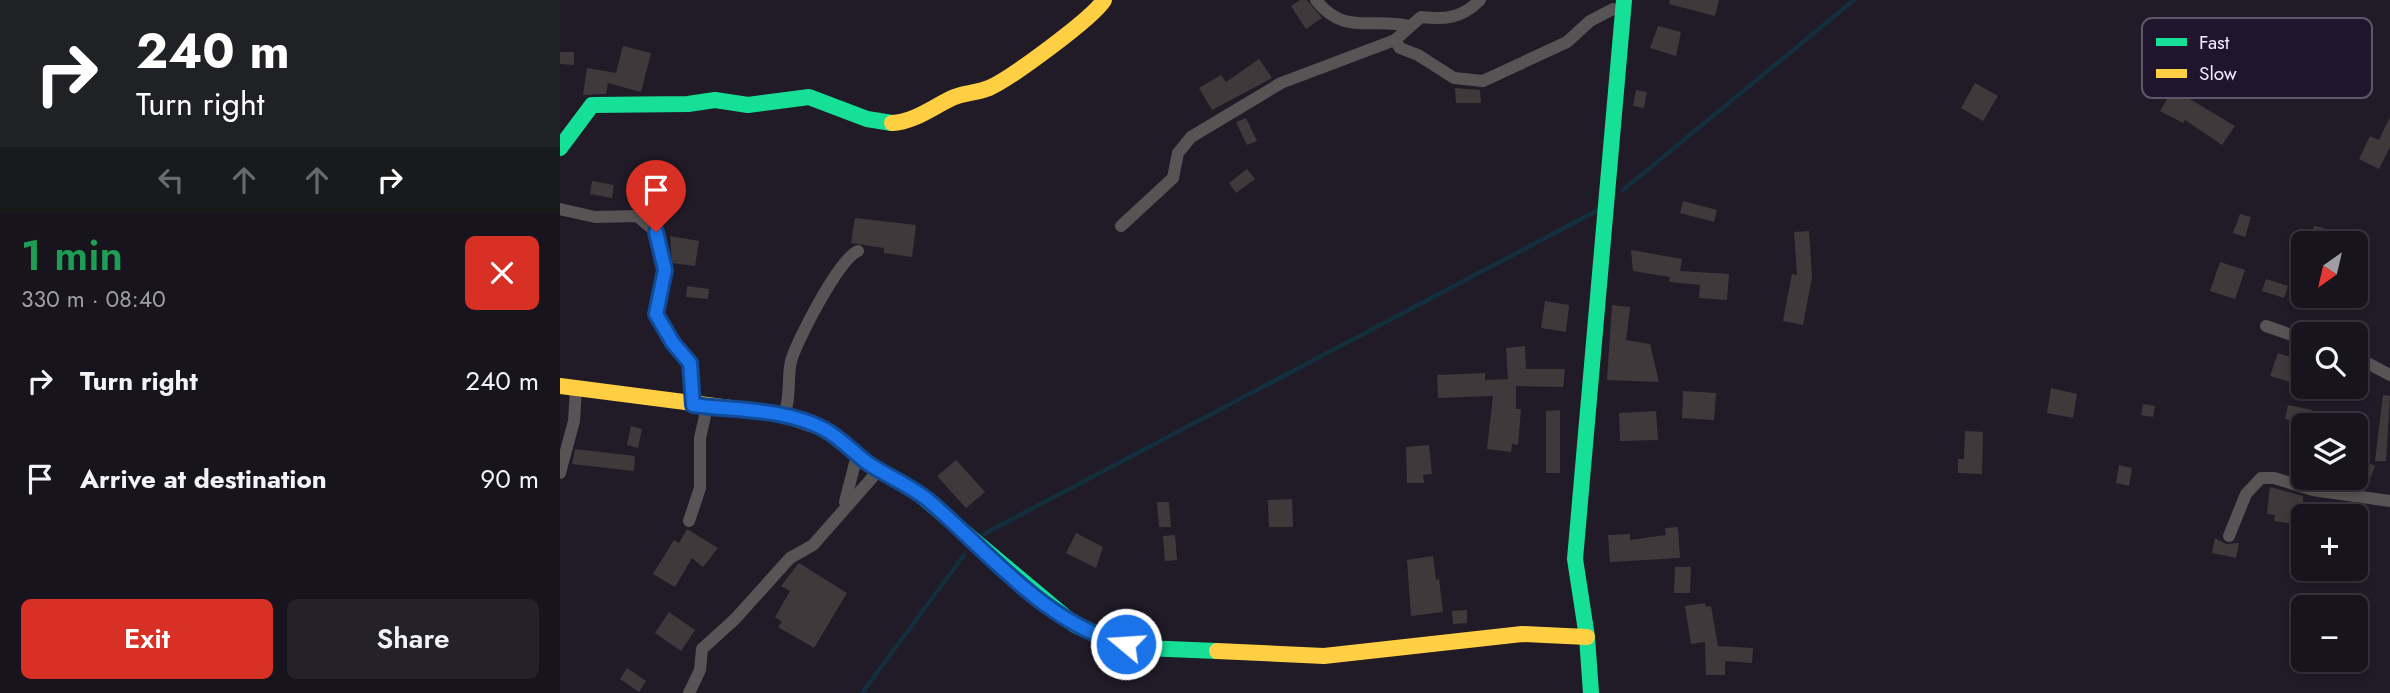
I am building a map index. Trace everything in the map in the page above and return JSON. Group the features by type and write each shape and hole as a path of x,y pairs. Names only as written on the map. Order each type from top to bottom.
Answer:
{"street":[{"path":"560,148 592,105 688,104 715,100 748,104 808,97 867,118 895,123 906,121 956,96 970,95 992,87 1039,53 1054,47 1062,33 1090,20 1104,0"},
{"path":"1316,0 1327,14 1342,23 1384,22 1410,26"},
{"path":"1121,226 1173,178 1178,153 1191,137 1280,83 1395,40 1421,17 1446,20 1470,10 1480,0"},
{"path":"1395,40 1400,48 1418,55 1454,78 1483,81 1567,42 1590,21 1616,7"},
{"path":"1591,693 1587,637 1575,559 1605,242 1616,7"},
{"path":"560,209 595,216 637,216 656,232 665,270 656,314 673,343 690,363 700,406 699,488 689,521"},
{"path":"784,415 788,406 791,363 798,342 841,268 852,254 858,251"},
{"path":"2266,327 2291,335"},
{"path":"2368,363 2390,375"},
{"path":"560,473 574,421 568,387 784,415 825,429 857,455 926,498 1037,596 1075,625 1107,640 1144,648 1324,656 1522,634 1587,637"},
{"path":"841,511 857,455"},
{"path":"689,693 700,670 702,649 736,619 790,558 813,545 879,470"},
{"path":"2229,536 2235,513 2246,494 2262,478 2274,478 2313,490 2390,501"}],"building":[{"path":"1300,0 1307,0 1322,18 1306,29 1291,6"},
{"path":"1670,0 1719,0 1715,16 1669,4"},
{"path":"1658,26 1681,32 1676,56 1650,48"},
{"path":"623,46 651,53 641,92 608,83 606,94 583,95 587,68 616,73"},
{"path":"560,52 574,52 574,65 560,64"},
{"path":"1259,59 1272,78 1212,110 1199,88 1221,75 1226,82"},
{"path":"1975,83 1998,96 1983,121 1961,108"},
{"path":"1455,88 1480,90 1481,103 1456,103"},
{"path":"1636,90 1647,92 1644,108 1633,106"},
{"path":"2168,98 2188,98 2235,126 2222,145 2185,120 2183,123 2160,111"},
{"path":"2390,117 2390,147 2379,169 2359,159 2370,136 2379,140"},
{"path":"1246,118 1257,141 1247,145 1236,122"},
{"path":"1247,169 1255,179 1236,193 1229,183"},
{"path":"592,181 614,185 612,198 590,194"},
{"path":"1683,201 1717,210 1714,222 1680,213"},
{"path":"2240,214 2251,217 2245,237 2233,233"},
{"path":"855,218 916,225 912,257 884,253 884,248 851,243"},
{"path":"2314,226 2324,228 2323,231 2313,231"},
{"path":"1809,231 1812,277 1803,325 1783,321 1792,274 1797,275 1794,232"},
{"path":"670,236 699,241 695,266 672,263"},
{"path":"1631,250 1682,259 1680,271 1729,274 1727,300 1699,298 1700,285 1669,282 1670,277 1633,271"},
{"path":"2220,262 2245,270 2235,299 2210,291"},
{"path":"2266,279 2288,286 2284,298 2262,291"},
{"path":"687,286 709,289 708,299 686,297"},
{"path":"1545,301 1569,305 1566,332 1541,328"},
{"path":"1612,305 1630,307 1626,340 1650,344 1659,382 1607,380"},
{"path":"1525,346 1526,369 1565,369 1563,387 1516,386 1516,409 1521,409 1518,445 1512,444 1511,452 1487,449 1493,396 1438,398 1437,375 1485,373 1485,380 1508,379 1506,348"},
{"path":"2278,353 2291,357 2291,382 2270,376"},
{"path":"2051,388 2077,394 2073,418 2047,413"},
{"path":"1683,391 1716,393 1714,420 1682,418"},
{"path":"2383,395 2390,396 2386,461 2375,461"},
{"path":"2143,404 2155,406 2153,417 2141,415"},
{"path":"2288,405 2312,410 2311,413 2291,413 2291,420 2285,419"},
{"path":"1560,410 1560,473 1546,473 1546,411"},
{"path":"1656,411 1658,440 1620,441 1619,413"},
{"path":"631,426 642,429 638,448 627,445"},
{"path":"1965,431 1983,432 1982,474 1958,473 1958,459 1964,459"},
{"path":"1429,445 1432,474 1423,475 1424,483 1407,483 1406,447"},
{"path":"575,449 635,456 634,471 572,464"},
{"path":"956,460 985,492 966,508 937,476"},
{"path":"2368,463 2375,466 2368,484"},
{"path":"2119,465 2132,468 2129,486 2116,483"},
{"path":"2270,487 2303,496 2303,504 2291,504 2291,523 2274,521 2275,515 2267,514"},
{"path":"1292,499 1293,527 1269,527 1268,500"},
{"path":"1157,502 1169,502 1171,527 1159,527"},
{"path":"1678,527 1680,558 1610,562 1608,535 1630,534 1630,540 1666,535 1665,528"},
{"path":"687,529 718,548 703,567 692,558 675,587 653,574 674,540 679,543"},
{"path":"1076,533 1103,547 1096,568 1066,553"},
{"path":"1175,535 1177,560 1165,561 1163,536"},
{"path":"2215,538 2226,544 2239,543 2236,558 2212,553"},
{"path":"1433,556 1443,612 1411,616 1407,560"},
{"path":"799,563 847,593 814,648 778,627 782,622 775,617 790,591 781,586"},
{"path":"1675,567 1691,567 1690,593 1674,593"},
{"path":"1705,603 1706,607 1711,606 1718,646 1753,648 1752,663 1725,661 1725,675 1706,675 1705,642 1691,644 1685,606"},
{"path":"1467,610 1467,623 1453,624 1452,611"},
{"path":"669,612 695,630 681,651 655,633"},
{"path":"627,668 646,681 639,692 620,679"}],"waterway":[{"path":"1623,190 1854,0"},
{"path":"984,534 1600,209"},
{"path":"862,693 964,555"}],"traffic: fast":[{"path":"1591,693 1587,637 1575,559 1624,0"},
{"path":"560,148 592,105 688,104 715,100 748,105 809,97 867,119 892,123"},
{"path":"919,494 1075,625 1107,640 1144,648 1217,651"}],"traffic: slow":[{"path":"892,123 908,120 952,98 984,90 1000,82 1068,33 1104,0"},
{"path":"560,386 785,415 825,429 869,464 919,494"},
{"path":"1217,651 1324,656 1522,634 1587,637"}],"route":[{"path":"656,232 665,270 656,314 673,343 690,363 693,405 785,415 825,429 869,464 926,498 1037,596 1075,625 1107,640 1126,644"}]}
